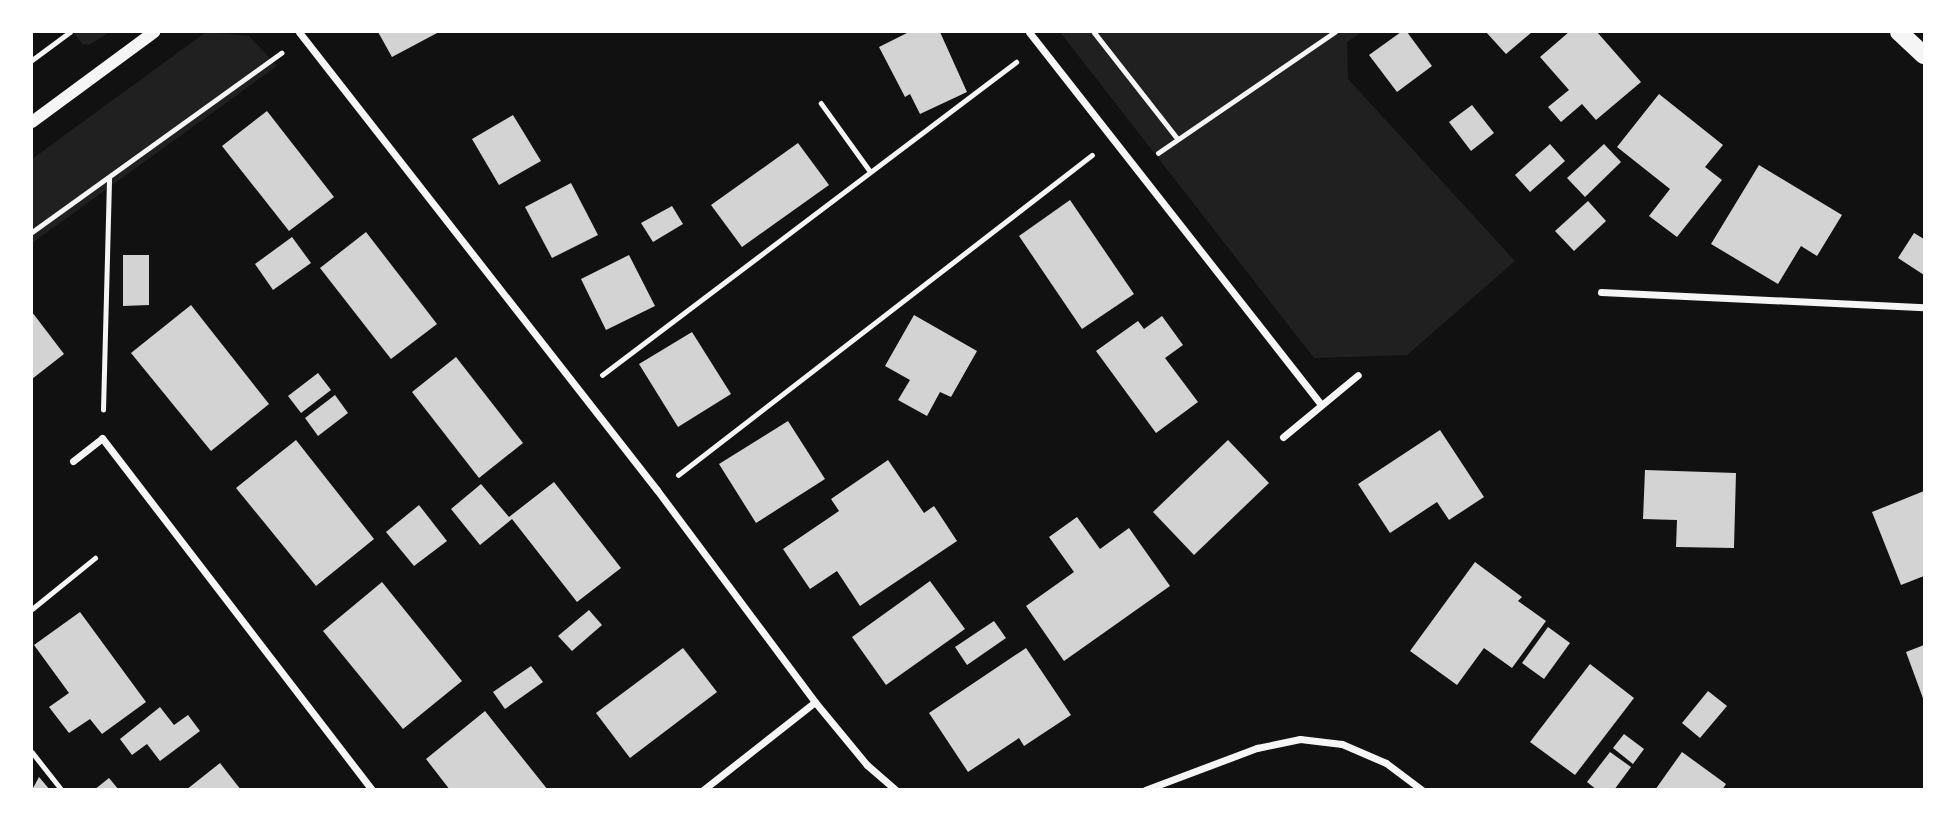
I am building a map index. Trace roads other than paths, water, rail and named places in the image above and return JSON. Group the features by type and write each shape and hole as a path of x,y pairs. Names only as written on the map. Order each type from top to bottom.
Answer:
{"main road":[{"path":"1899,32 1924,55"}],"street":[{"path":"32,122 154,32"},
{"path":"1029,32 1111,141 1321,404"},
{"path":"301,33 657,490 816,702 867,765 896,789"},
{"path":"1601,292 1924,307"},
{"path":"1283,437 1358,375"},
{"path":"73,461 102,438 372,789"},
{"path":"703,789 816,702"},
{"path":"1145,789 1256,748 1300,739 1342,744 1386,763 1422,789"}]}
